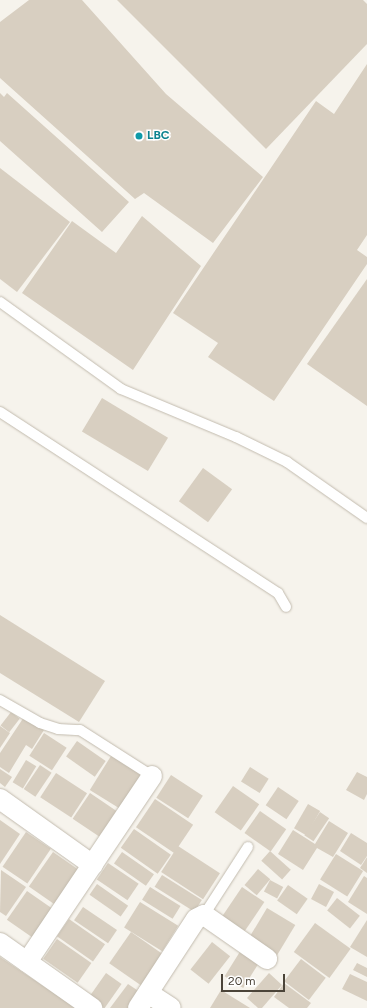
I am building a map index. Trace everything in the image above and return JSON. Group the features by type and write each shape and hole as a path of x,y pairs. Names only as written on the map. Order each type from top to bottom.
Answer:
{"street":[{"path":"27,962 152,776"},
{"path":"0,799 93,865"},
{"path":"171,1008 143,1001 196,919 204,915 267,959"},
{"path":"0,943 92,1008"}],"lane":[{"path":"0,302 121,389 236,437 287,462 367,518"},
{"path":"0,412 278,593 286,607"},
{"path":"0,700 40,723 58,729 80,730 152,776"},
{"path":"204,915 248,847"}],"building":[{"name":"LBC","path":"29,0 82,0 166,94 263,177 213,243 144,193 135,199 0,78 0,22"},
{"path":"117,0 363,0 367,4 367,44 266,149"},
{"path":"367,64 367,235 357,250 367,257 367,264 274,401 208,357 218,343 173,313 316,101 334,114"},
{"path":"0,93 4,97 7,93 129,202 102,232 0,141"},
{"path":"0,168 70,222 17,292 0,279"},
{"path":"142,216 201,266 133,370 22,293 72,221 116,253"},
{"path":"367,279 367,406 307,364"},
{"path":"102,398 168,438 148,471 82,431"},
{"path":"203,468 232,489 208,522 179,501"},
{"path":"0,615 105,681 79,722 0,673"},
{"path":"11,712 20,719 9,732 1,725"},
{"path":"24,717 44,730 32,749 26,745 9,773 0,767 0,753"},
{"path":"0,726 10,733 0,748"},
{"path":"44,733 67,748 52,770 29,756"},
{"path":"77,741 106,761 95,777 66,757"},
{"path":"111,756 144,777 123,811 90,790"},
{"path":"26,760 36,766 23,788 13,782"},
{"path":"40,765 52,773 35,797 24,789"},
{"path":"250,767 269,779 260,793 241,781"},
{"path":"0,769 12,777 5,787 0,783"},
{"path":"357,772 367,777 367,794 364,800 346,790"},
{"path":"56,773 87,793 71,817 40,797"},
{"path":"171,775 203,796 188,818 156,798"},
{"path":"233,786 259,804 241,831 215,812"},
{"path":"278,787 299,801 286,819 266,805"},
{"path":"90,793 117,811 99,837 73,819"},
{"path":"155,799 193,825 174,853 136,827"},
{"path":"308,804 320,811 306,835 294,828"},
{"path":"260,811 286,829 271,851 245,833"},
{"path":"320,812 329,818 313,841 304,835"},
{"path":"0,820 20,834 0,864"},
{"path":"329,821 348,833 333,857 317,848 303,870 278,854 293,830 315,844"},
{"path":"134,829 171,855 158,874 121,848"},
{"path":"26,832 51,849 27,884 3,867"},
{"path":"351,833 367,843 367,856 361,865 340,851"},
{"path":"178,846 220,873 203,899 161,872"},
{"path":"270,851 291,870 282,879 261,861"},
{"path":"53,852 79,870 55,905 29,886"},
{"path":"122,852 154,874 146,886 114,863"},
{"path":"336,854 363,871 347,896 320,879"},
{"path":"367,857 367,873 360,868"},
{"path":"108,863 139,884 127,900 97,880"},
{"path":"258,869 270,879 257,895 245,885"},
{"path":"1,870 26,887 6,916 0,912"},
{"path":"162,875 202,900 194,912 155,887"},
{"path":"364,876 367,878 367,914 348,902"},
{"path":"270,880 283,887 277,899 264,891"},
{"path":"97,884 128,906 121,916 90,895"},
{"path":"319,884 334,892 326,907 311,899"},
{"path":"288,885 308,899 297,914 277,901"},
{"path":"150,887 181,906 173,919 142,900"},
{"path":"242,887 264,902 245,931 222,916"},
{"path":"27,891 53,909 33,938 7,920"},
{"path":"337,898 360,916 350,928 327,911"},
{"path":"140,902 178,926 162,951 124,927"},
{"path":"83,907 117,930 108,943 74,920"},
{"path":"267,908 295,925 277,956 248,939"},
{"path":"69,919 105,944 93,961 57,936"},
{"path":"367,920 367,957 350,947"},
{"path":"315,923 351,949 329,978 294,952"},
{"path":"131,932 163,954 141,985 109,963"},
{"path":"57,939 91,963 78,983 43,959"},
{"path":"212,942 230,956 209,984 190,970"},
{"path":"241,950 260,962 243,988 225,976"},
{"path":"0,957 76,1008 0,1008"},
{"path":"301,959 326,978 309,1000 284,981"},
{"path":"357,963 367,968 367,977 353,970"},
{"path":"106,973 122,984 105,1008 89,998"},
{"path":"269,973 282,985 262,1008 258,1008 247,998"},
{"path":"350,974 367,982 367,1001 342,989"},
{"path":"284,983 311,1003 307,1008 289,1008 274,997"},
{"path":"128,984 140,992 129,1008 110,1008"},
{"path":"221,990 250,1008 210,1008"}],"place":[{"name":"LBC","path":"139,136"}]}
